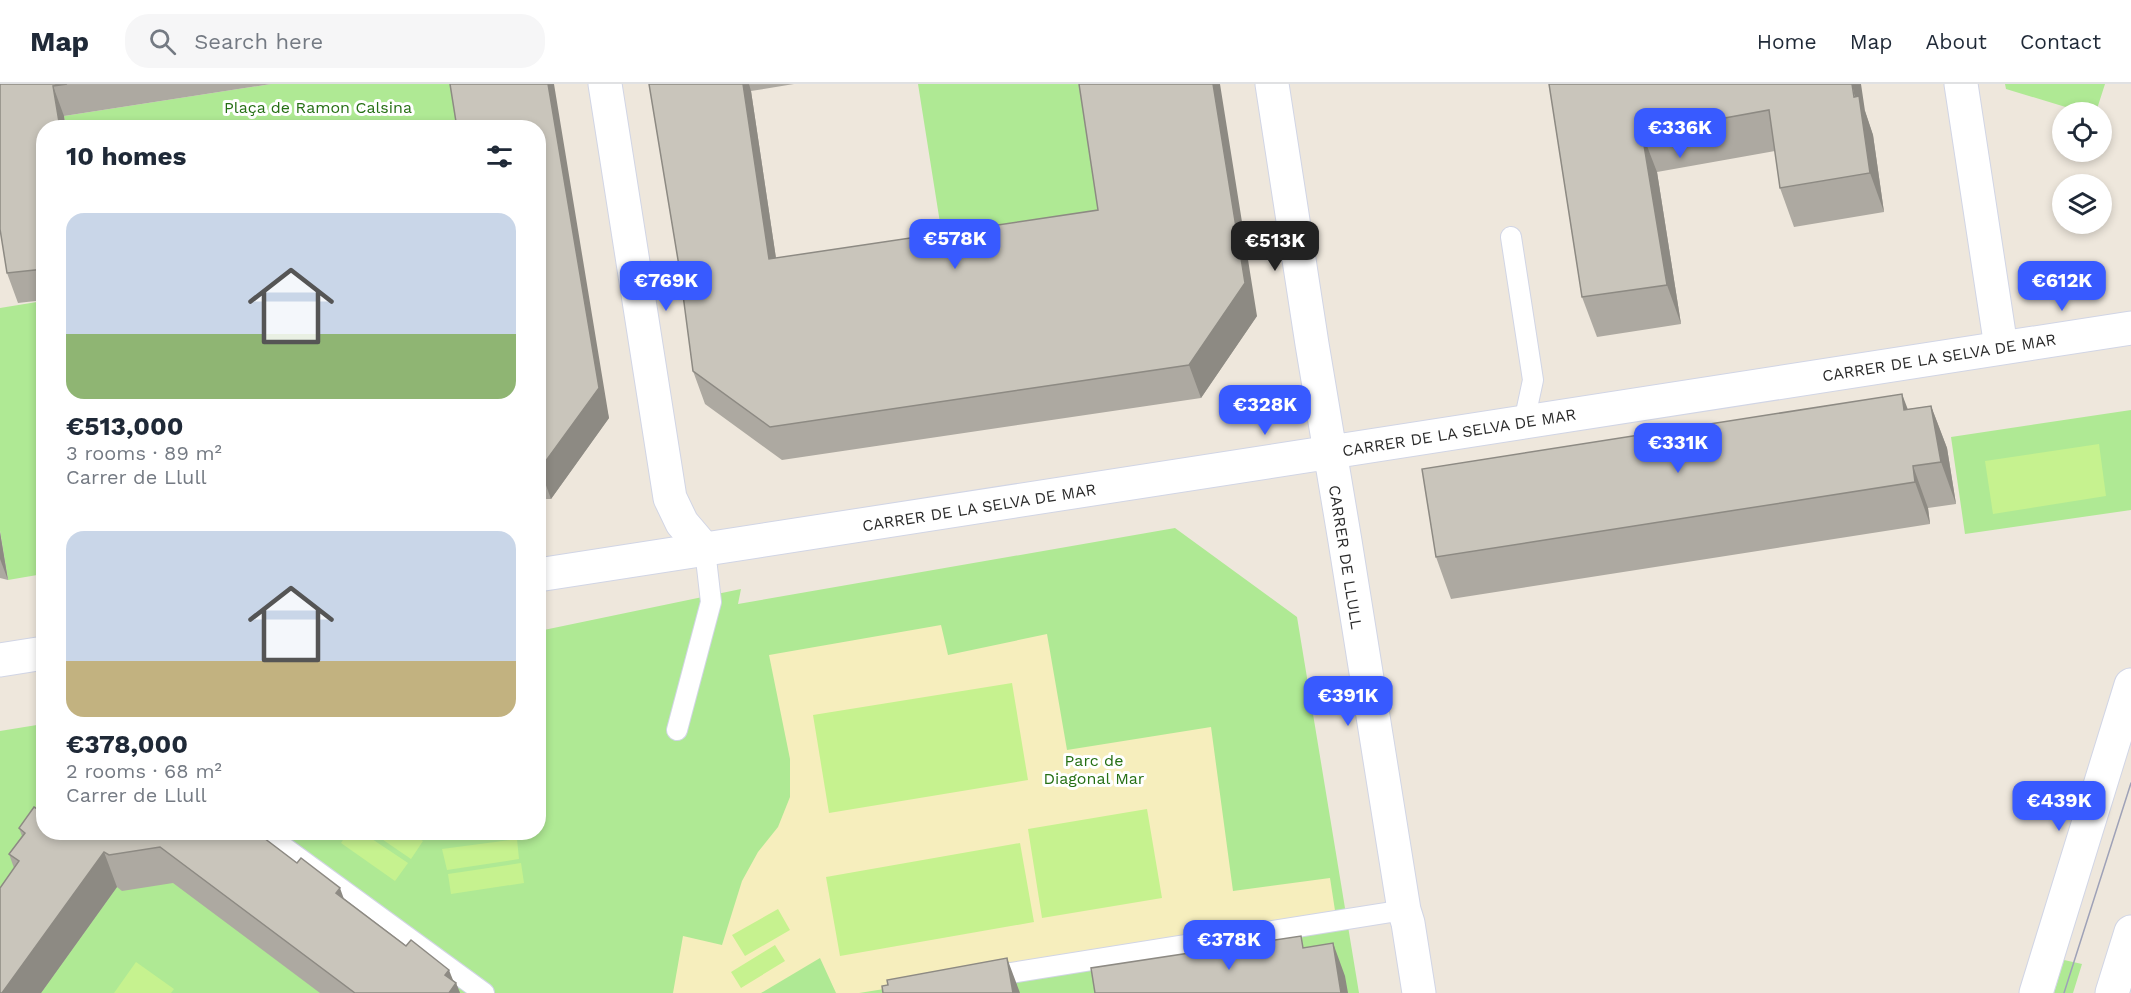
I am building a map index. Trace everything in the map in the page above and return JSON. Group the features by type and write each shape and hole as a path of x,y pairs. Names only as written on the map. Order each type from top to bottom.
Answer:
{"street":[{"path":"605,84 670,498 682,523 705,550"},
{"name":"CARRER DE LLULL","path":"1272,84 1329,452 1419,993"},
{"path":"1961,84 2001,347"},
{"name":"CARRER DE LA SELVA DE MAR","path":"546,574 2131,328"},
{"path":"0,660 36,654"},
{"path":"2036,993 2131,686"},
{"path":"2112,993 2131,932"}],"lane":[{"path":"1511,237 1533,380 1524,422"},
{"path":"677,730 711,602 705,550"},
{"path":"274,840 484,993"},
{"path":"963,980 1404,910"}],"green space":[{"name":"Plaça de Ramon Calsina","path":"271,84 456,84 462,120 65,120 64,116"},
{"path":"918,84 1087,84 1110,243 947,267"},
{"path":"2005,84 2105,84 2099,102 2052,103 2006,89"},
{"path":"36,302 36,575 8,580 0,531 0,308"},
{"path":"2131,410 2131,510 1965,534 1951,437"},
{"path":"2099,444 2106,496 1993,514 1985,461"},
{"name":"Parc de Diagonal Mar","path":"1175,528 1297,617 1359,993 0,993 0,731 36,725 36,840 546,840 546,630 741,589 738,604"},
{"path":"1012,683 1028,780 829,813 813,715"},
{"path":"1147,809 1162,898 1042,918 1028,829"},
{"path":"343,840 374,840 408,863 395,881 341,843"},
{"path":"383,840 423,841 411,859"},
{"path":"517,840 519,859 447,870 442,849"},
{"path":"1020,843 1034,922 840,956 826,877"},
{"path":"521,863 524,883 451,894 448,874"},
{"path":"778,909 790,930 745,956 732,935"},
{"path":"775,945 785,961 741,988 731,972"},
{"path":"2064,960 2082,964 2073,993 2054,993"},
{"path":"136,962 174,989 171,993 114,993"}],"sand":[{"path":"941,625 948,655 1047,634 1067,750 1211,727 1233,891 1330,878 1336,917 859,993 836,993 820,958 761,993 673,993 683,936 722,945 742,881 758,852 778,827 790,797 790,759 769,655"}],"building":[{"path":"0,84 67,84 53,86 59,120 36,120 36,270 7,273 0,229"},
{"path":"450,84 548,84 599,388 546,461 546,120 456,120"},
{"path":"649,84 743,84 769,259 1098,210 1079,84 1213,84 1245,283 1189,365 770,427 693,371 680,272"},
{"path":"1549,84 1852,84 1854,97 1859,96 1870,173 1780,188 1769,110 1642,133 1667,285 1582,297"},
{"path":"1902,394 1904,410 1931,406 1941,462 1913,466 1915,482 1436,557 1422,469"},
{"path":"34,807 36,808 36,840 267,840 297,863 301,858 340,888 336,893 406,946 411,940 449,970 445,975 456,983 449,993 355,993 160,847 109,855 104,852 0,993 0,888 19,861 9,854 25,833 19,828"},
{"path":"1301,936 1303,948 1333,943 1341,993 1095,993 1091,968"},
{"path":"1007,958 1013,993 883,993 882,986 888,985 887,980"}],"tram line":[{"path":"2064,993 2131,783"}]}
